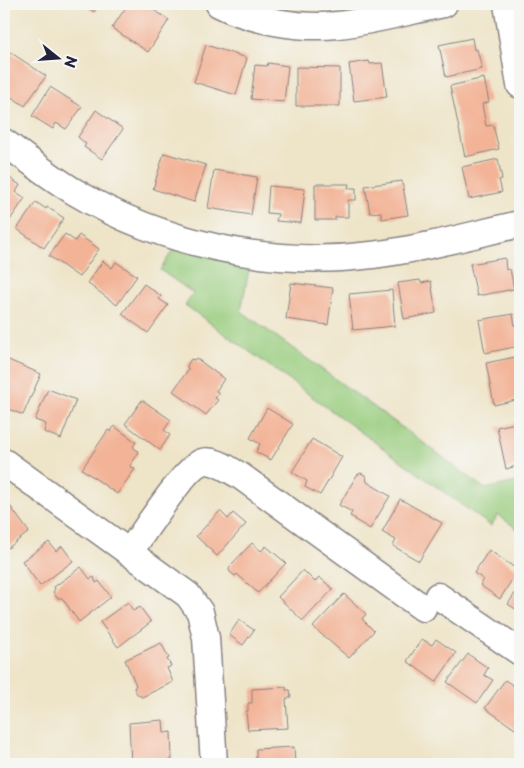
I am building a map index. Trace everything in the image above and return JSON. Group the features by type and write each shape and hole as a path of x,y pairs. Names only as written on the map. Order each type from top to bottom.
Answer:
{"street":[{"path":"218,4 260,19 328,25 361,21 444,4"},
{"path":"507,4 520,85"},
{"path":"4,142 51,177 101,206 151,228 233,251 307,258 372,256 520,224"},
{"path":"4,462 188,595 200,612 206,638 214,764"},
{"path":"129,553 188,472 202,462 210,462 238,475 430,602 520,652"}],"green space":[{"path":"175,247 250,264 241,311 485,489 520,481 520,531 498,515 491,526 185,305 193,293 160,270"}],"building":[{"path":"83,4 99,4 94,12"},
{"path":"128,4 145,4 169,20 148,52 112,28"},
{"path":"472,38 474,50 477,49 482,69 446,77 439,45"},
{"path":"206,45 247,58 236,95 194,82"},
{"path":"10,52 46,76 25,106 4,92 4,61"},
{"path":"369,61 370,64 382,63 387,97 354,101 349,64"},
{"path":"268,63 288,66 284,102 251,99 255,65 267,66"},
{"path":"296,67 340,68 340,106 296,106"},
{"path":"484,78 489,102 482,104 486,126 493,125 499,149 465,157 450,86"},
{"path":"50,87 82,107 66,129 56,123 53,129 32,116"},
{"path":"96,110 123,129 102,159 84,147 86,144 78,137"},
{"path":"164,153 206,165 194,202 153,189"},
{"path":"498,159 502,179 499,180 502,192 469,199 462,167"},
{"path":"214,170 257,177 251,215 208,208"},
{"path":"4,174 20,185 16,192 25,198 10,220 4,216"},
{"path":"402,181 408,215 382,219 381,212 370,213 365,186"},
{"path":"315,184 349,184 348,188 356,188 356,200 348,200 348,217 335,217 335,220 315,220"},
{"path":"269,186 305,189 301,223 276,221 278,214 267,213"},
{"path":"36,202 64,218 44,248 17,229"},
{"path":"65,234 75,241 79,235 99,249 79,277 49,256"},
{"path":"505,258 506,270 510,269 514,289 477,296 470,264"},
{"path":"103,261 112,268 116,262 137,276 117,305 87,283"},
{"path":"420,280 421,283 431,281 436,313 404,319 398,283"},
{"path":"291,283 333,288 328,325 286,319"},
{"path":"144,284 161,296 159,299 168,305 148,333 122,314"},
{"path":"392,290 395,326 353,330 349,294"},
{"path":"513,314 515,326 519,326 520,346 485,353 479,320"},
{"path":"520,356 520,399 494,405 486,363"},
{"path":"4,358 41,374 23,415 4,407"},
{"path":"196,358 224,379 216,391 219,393 215,398 218,400 206,415 173,391 188,370 187,366 191,359 194,360"},
{"path":"48,389 76,400 61,439 44,432 46,424 35,420"},
{"path":"142,400 171,420 164,430 170,435 160,450 125,424"},
{"path":"267,408 293,424 271,460 256,452 260,444 250,438"},
{"path":"520,422 520,465 506,469 497,427"},
{"path":"114,426 136,442 133,447 139,452 130,466 135,469 117,494 82,469 108,430 111,432"},
{"path":"312,439 342,457 320,495 305,487 307,481 292,472"},
{"path":"361,473 366,476 367,482 390,496 370,529 350,516 352,512 339,505 357,475"},
{"path":"400,499 442,523 419,561 393,546 396,540 382,532"},
{"path":"10,506 29,532 4,551 4,511"},
{"path":"220,511 228,519 233,513 246,524 217,556 196,536"},
{"path":"49,542 56,551 62,546 73,561 40,586 22,561"},
{"path":"252,543 261,551 266,546 286,563 258,593 237,574 235,576 229,571 230,566"},
{"path":"489,550 518,570 500,599 480,585 483,579 474,573"},
{"path":"81,567 90,579 94,577 96,583 99,581 111,597 79,622 62,598 57,598 53,592 54,587"},
{"path":"303,570 315,582 319,577 333,589 303,621 278,597"},
{"path":"520,586 520,612 508,604"},
{"path":"344,594 366,614 362,619 374,631 349,658 313,627"},
{"path":"128,602 133,611 140,607 151,622 118,647 100,622"},
{"path":"239,620 254,630 243,645 229,635"},
{"path":"422,639 432,645 436,639 456,653 436,682 407,661"},
{"path":"161,643 169,658 167,659 171,666 167,668 173,682 142,697 137,694 134,688 136,685 125,660"},
{"path":"468,654 488,668 484,675 493,680 477,703 447,682"},
{"path":"505,680 520,690 520,721 515,729 485,708"},
{"path":"286,687 286,690 290,690 291,697 286,699 288,728 248,730 246,711 248,711 248,703 252,703 252,689"},
{"path":"163,720 164,733 171,732 172,760 131,763 129,723"},
{"path":"294,747 295,764 256,764 256,749"}]}
